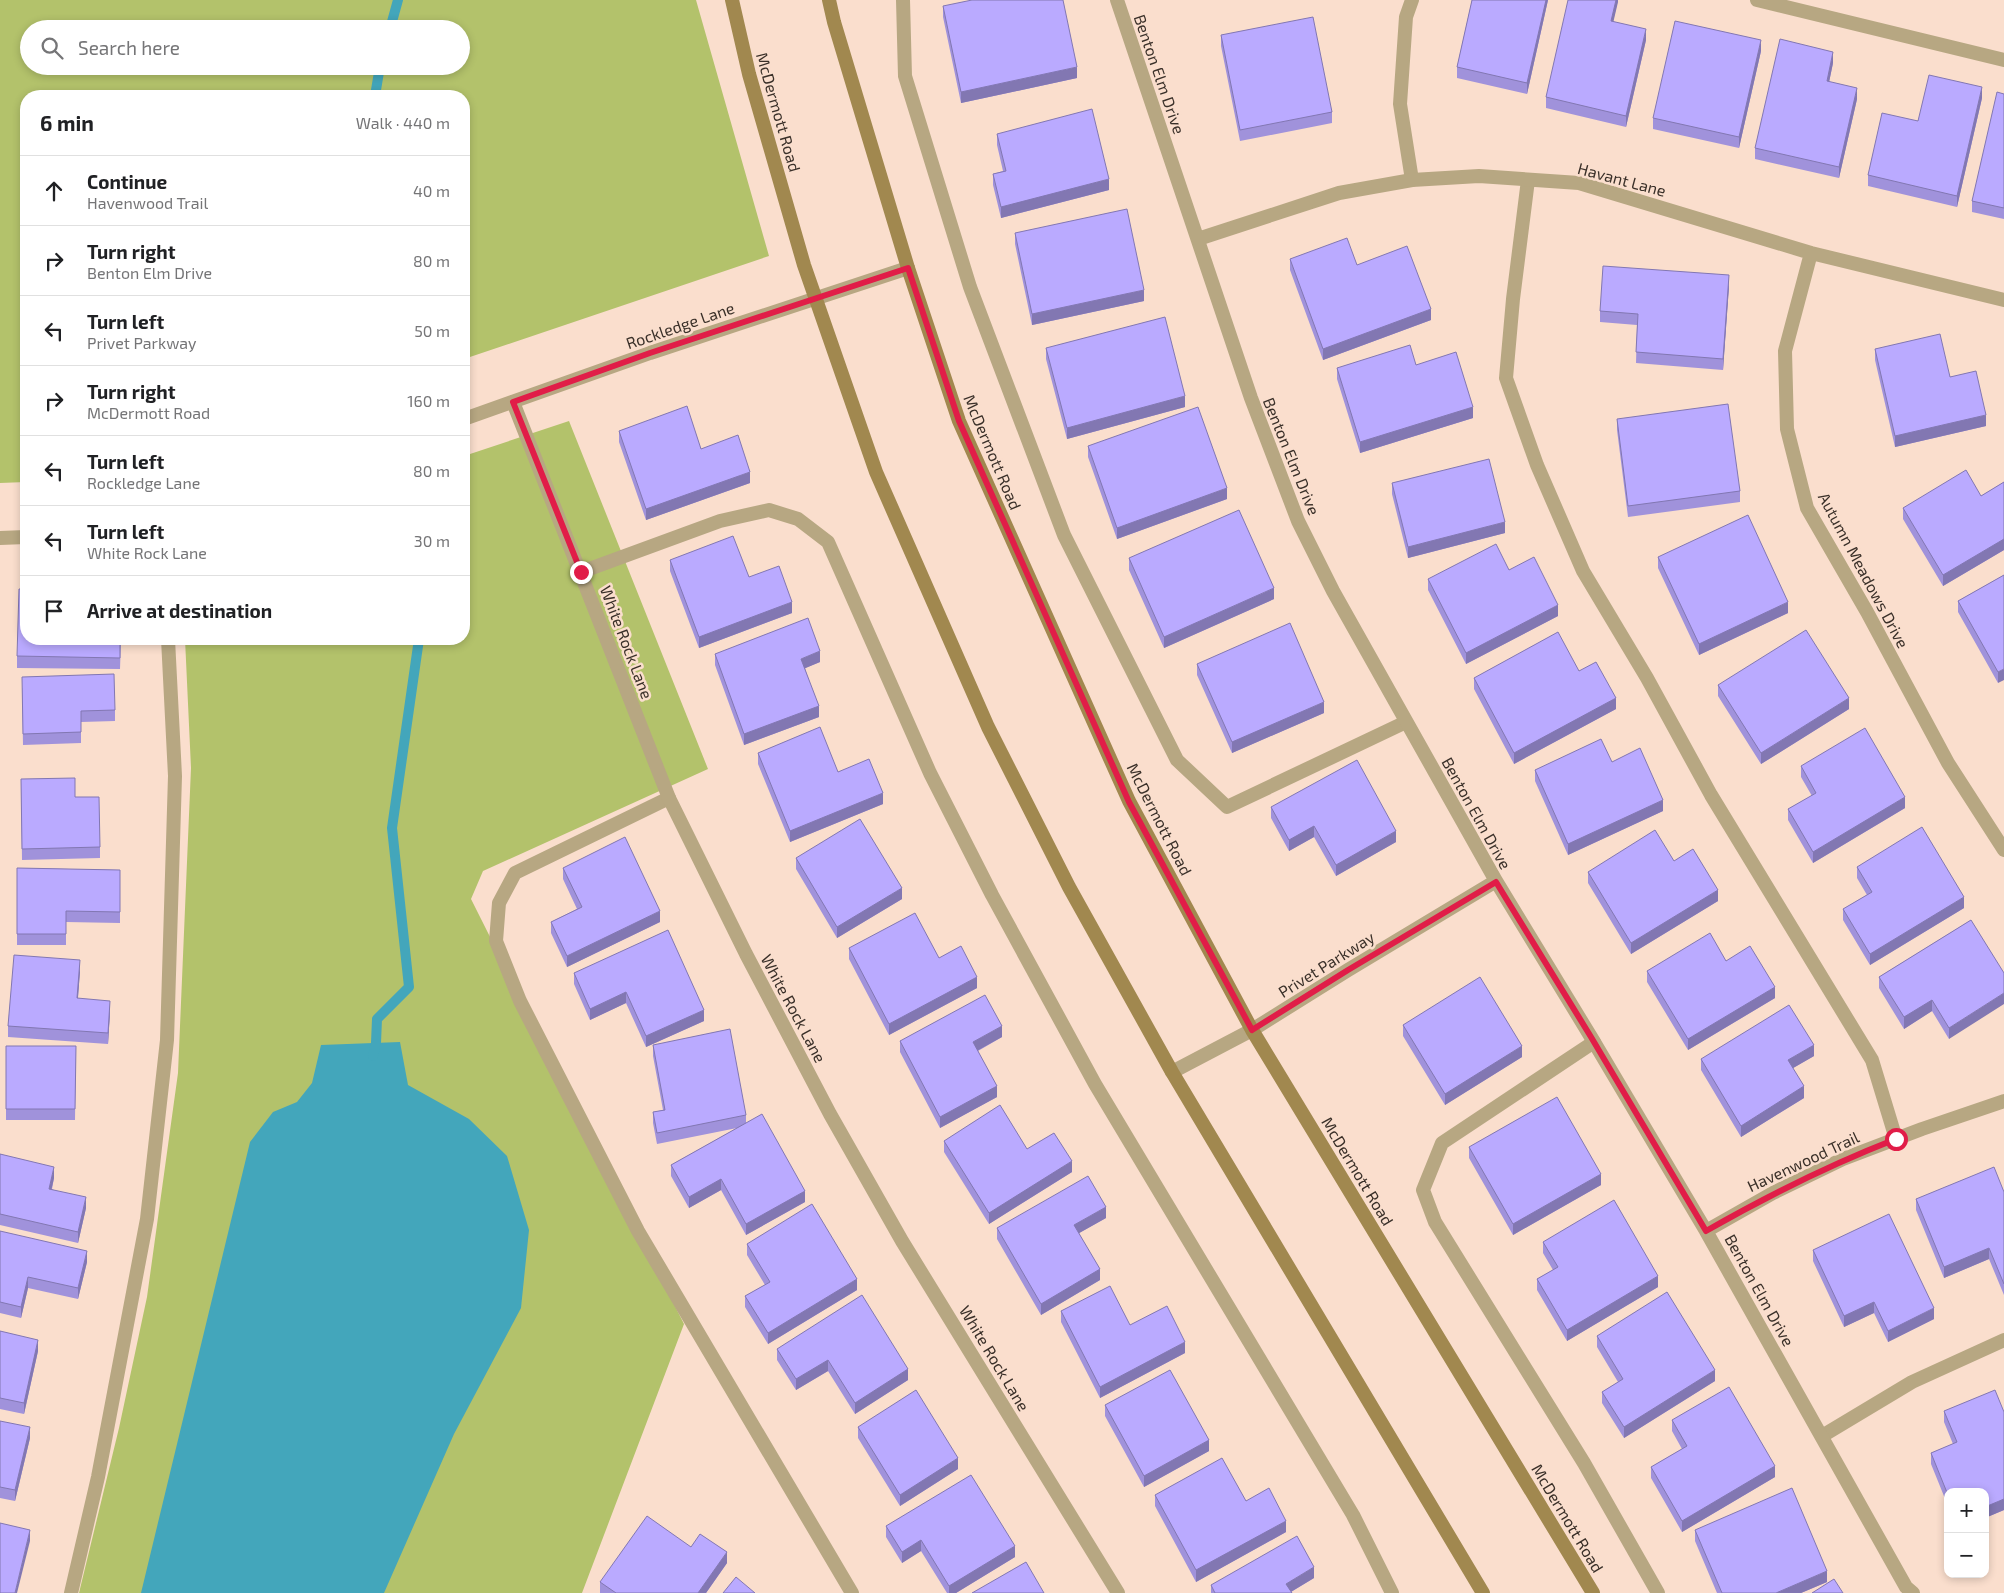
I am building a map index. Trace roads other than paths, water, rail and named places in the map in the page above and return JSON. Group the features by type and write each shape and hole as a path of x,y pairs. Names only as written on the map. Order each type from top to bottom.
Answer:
{"main road":[{"name":"McDermott Road","path":"732,0 749,74 816,299 876,472 988,727 1069,887 1172,1072 1484,1593"},
{"name":"McDermott Road","path":"829,0 908,268 959,421 1129,802 1252,1030 1593,1593"}],"street":[{"path":"903,0 905,76 970,287 1064,535 1177,760 1227,807 1406,722"},
{"name":"Benton Elm Drive","path":"1117,0 1250,398 1298,521 1333,591 1496,882 1706,1231 1906,1587 1913,1593"},
{"path":"1412,0 1406,17 1400,104 1412,180"},
{"path":"1756,0 2004,60"},
{"name":"Havant Lane","path":"1198,238 1339,192 1412,180 1479,176 1579,183 1811,253 2004,300"},
{"path":"1528,180 1513,299 1506,378 1537,465 1583,571 1647,678 1711,795 1872,1060 1896,1139"},
{"name":"Autumn Meadows Drive","path":"1811,253 1785,351 1787,429 1807,508 1867,612 1948,764 2004,850"},
{"name":"Rockledge Lane","path":"470,417 650,353 908,268"},
{"name":"White Rock Lane","path":"513,402 669,798 746,954 830,1114 902,1241 1118,1593"},
{"path":"581,572 720,520 769,510 798,519 828,542 930,774 1006,920 1095,1084 1353,1515 1392,1593"},
{"path":"0,538 20,537"},
{"path":"71,1593 98,1477 147,1219 167,1040 175,776 168,645"},
{"path":"669,798 515,872 499,903 496,941 520,1001 638,1231 852,1593"},
{"name":"Privet Parkway","path":"1172,1072 1252,1030 1348,970 1496,882"},
{"path":"1594,1042 1442,1143 1423,1190 1435,1222 1584,1463 1658,1593"},
{"name":"Havenwood Trail","path":"1706,1231 1773,1193 1834,1163 1896,1139 2004,1102"},
{"path":"1822,1436 1912,1382 2004,1340"}],"water":[{"path":"400,1042 408,1085 469,1119 507,1156 529,1230 521,1308 454,1434 384,1593 141,1593 250,1142 273,1112 297,1102 312,1083 321,1045"}],"waterway":[{"path":"392,20 398,0"},
{"path":"376,90 378,75"},
{"path":"373,1056 376,1043 377,1019 409,987 392,828 418,645"}]}
